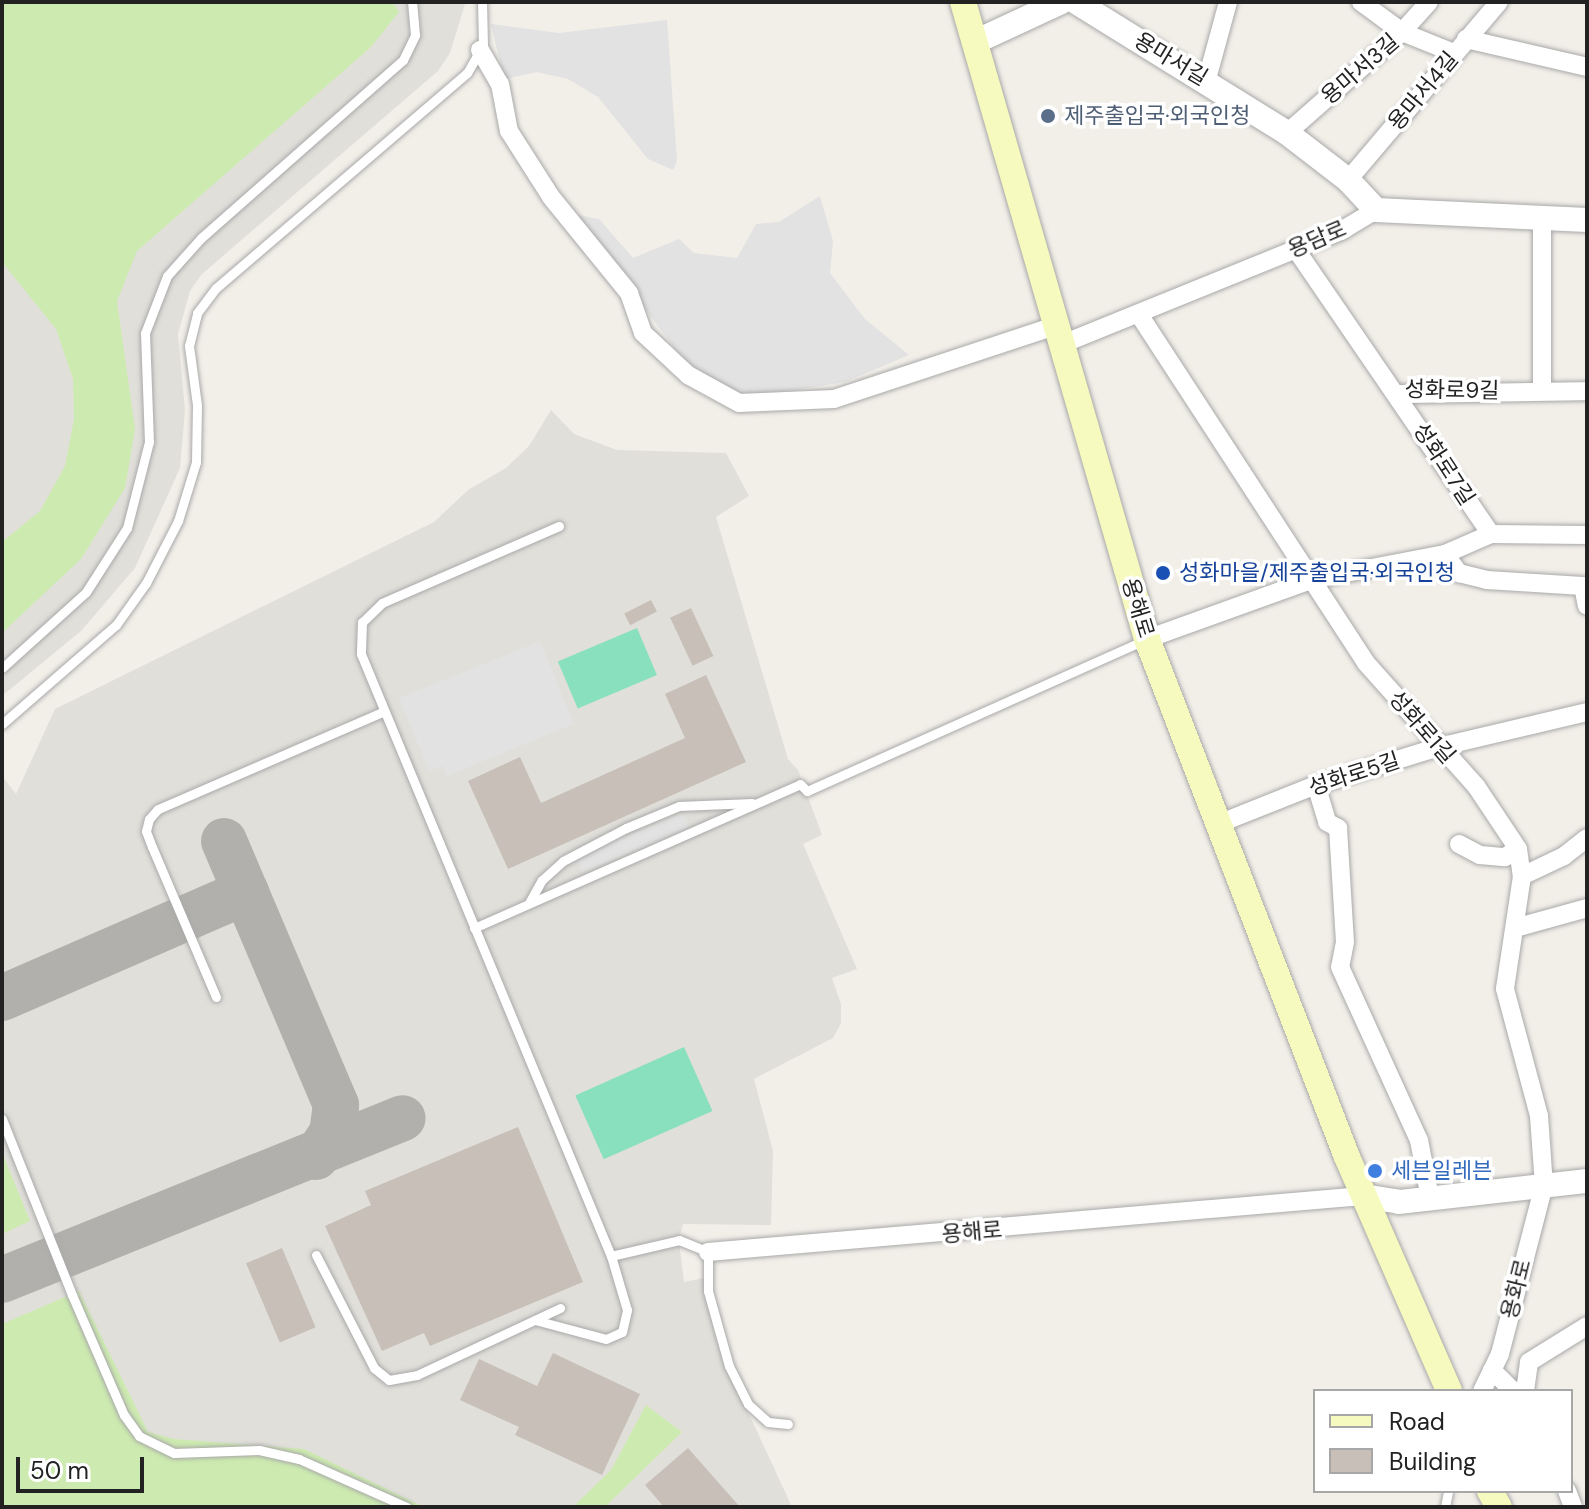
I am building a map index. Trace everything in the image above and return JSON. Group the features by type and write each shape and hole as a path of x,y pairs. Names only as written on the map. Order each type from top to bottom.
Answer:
{"main road":[{"name":"용해로","path":"963,2 1147,639 1363,1196 1448,1389"}],"street":[{"path":"975,42 1061,2"},
{"name":"용마서길","path":"1076,2 1207,79 1287,133 1348,180 1376,210"},
{"path":"1207,79 1228,2"},
{"path":"1361,2 1402,32 1454,53"},
{"name":"용마서3길","path":"1287,133 1402,32 1429,2"},
{"name":"용마서4길","path":"1348,180 1499,2"},
{"path":"1466,39 1587,67"},
{"name":"용담로","path":"480,50 500,84 509,131 551,197 629,293 643,333 688,375 739,403 834,399 1140,316 1376,210 1587,220"},
{"path":"1542,220 1542,390"},
{"name":"성화로9길","path":"1295,248 1398,394 1587,391"},
{"name":"성화로1길","path":"1140,316 1366,663 1476,786 1518,849 1522,876 1505,989 1539,1116 1544,1185"},
{"name":"성화로7길","path":"1398,394 1491,534"},
{"path":"1147,639 1314,579 1445,554 1491,534 1587,535"},
{"path":"1445,554 1459,573 1487,580 1583,586 1587,606"},
{"name":"성화로5길","path":"1218,824 1316,785 1439,747 1587,712"},
{"path":"1316,785 1327,822 1338,828 1345,942 1340,967 1419,1140 1430,1198"},
{"path":"1522,876 1564,856 1587,838"},
{"path":"1459,844 1480,855 1505,857 1518,849"},
{"path":"1515,928 1587,908"},
{"path":"1363,1196 1399,1202 1587,1181"},
{"name":"용화로","path":"1483,1389 1492,1370 1544,1185"},
{"name":"용해로","path":"708,1252 1363,1196"},
{"path":"1525,1389 1529,1362 1587,1326"},
{"path":"1492,1370 1511,1389"}],"lane":[{"path":"2,668 86,592 127,528 149,442 145,333 167,276 201,238 403,60 415,35 412,2"},
{"path":"2,724 116,625 146,583 178,521 196,462 197,405 189,346 197,313 216,288 467,73 480,50 482,2"},
{"path":"535,1320 606,1339 622,1332 627,1310 611,1256 382,712 359,639 370,611 559,526"},
{"path":"474,928 800,784 807,791 1147,639"},
{"path":"216,997 152,847 146,831 149,819 158,809 382,712"},
{"path":"529,903 542,880 563,861 626,828 679,806 755,803"},
{"path":"2,1119 72,1295 124,1415 139,1436 174,1453 259,1450 299,1459 407,1507"},
{"name":"용해로","path":"611,1256 679,1240 708,1252"},
{"path":"708,1252 708,1291 729,1366 748,1404 768,1422 788,1424"},
{"path":"316,1255 374,1368 389,1380 417,1375 560,1308"}],"shaded area":[{"path":"2,2 465,4 450,53 438,71 202,274 190,291 178,334 185,410 180,468 135,568 81,631 2,696"},
{"path":"667,20 677,161 673,170 648,159 598,97 568,79 537,72 504,79 491,24 559,33"},
{"path":"820,196 833,241 830,273 865,319 909,355 845,382 770,394 735,393 686,363 573,214 599,219 633,258 679,239 694,253 737,258 756,224 779,222"},
{"path":"551,410 574,434 617,450 726,453 749,496 716,517 788,759 798,770 822,835 803,844 857,969 832,978 841,1004 841,1023 833,1038 754,1079 773,1151 771,1225 683,1224 679,1240 684,1282 704,1278 713,1326 731,1375 792,1507 2,1507 2,776 16,794 55,709 434,522 468,490 506,468 529,446"},
{"path":"540,641 574,724 447,776 443,766 429,771 399,698"},
{"path":"683,813 689,827 582,872 576,858"}],"green space":[{"path":"2,2 393,2 399,12 370,48 137,251 117,301 135,429 125,488 81,559 2,633 2,542 40,511 65,466 74,419 73,379 56,329 2,262"},
{"path":"637,628 657,675 578,709 558,662"},
{"path":"684,1047 712,1111 604,1159 575,1095"},
{"path":"2,1152 30,1221 2,1234"},
{"path":"79,1291 148,1432 174,1439 304,1449 424,1507 2,1507 2,1324"},
{"path":"646,1405 682,1432 605,1507 573,1507 611,1470"}],"building":[{"path":"651,600 657,612 630,625 624,614"},
{"path":"691,608 713,656 693,666 670,618"},
{"path":"706,675 746,762 508,869 468,781 520,757 541,803 685,738 665,694"},
{"path":"518,1127 583,1282 430,1346 424,1333 382,1351 325,1226 371,1205 365,1191"},
{"path":"282,1248 316,1327 280,1342 246,1263"},
{"path":"553,1353 640,1394 602,1475 515,1435 519,1427 460,1400 479,1359 537,1386"},
{"path":"688,1448 740,1507 664,1507 645,1485"}],"taxiway":[{"path":"224,841 336,1105 332,1133 316,1157"},
{"path":"2,998 246,892"},
{"path":"2,1280 403,1118"}],"place":[{"name":"제주출입국·외국인청","path":"1048,116"},
{"name":"성화마을/제주출입국·외국인청","path":"1163,573"},
{"name":"세븐일레븐","path":"1375,1171"}]}
